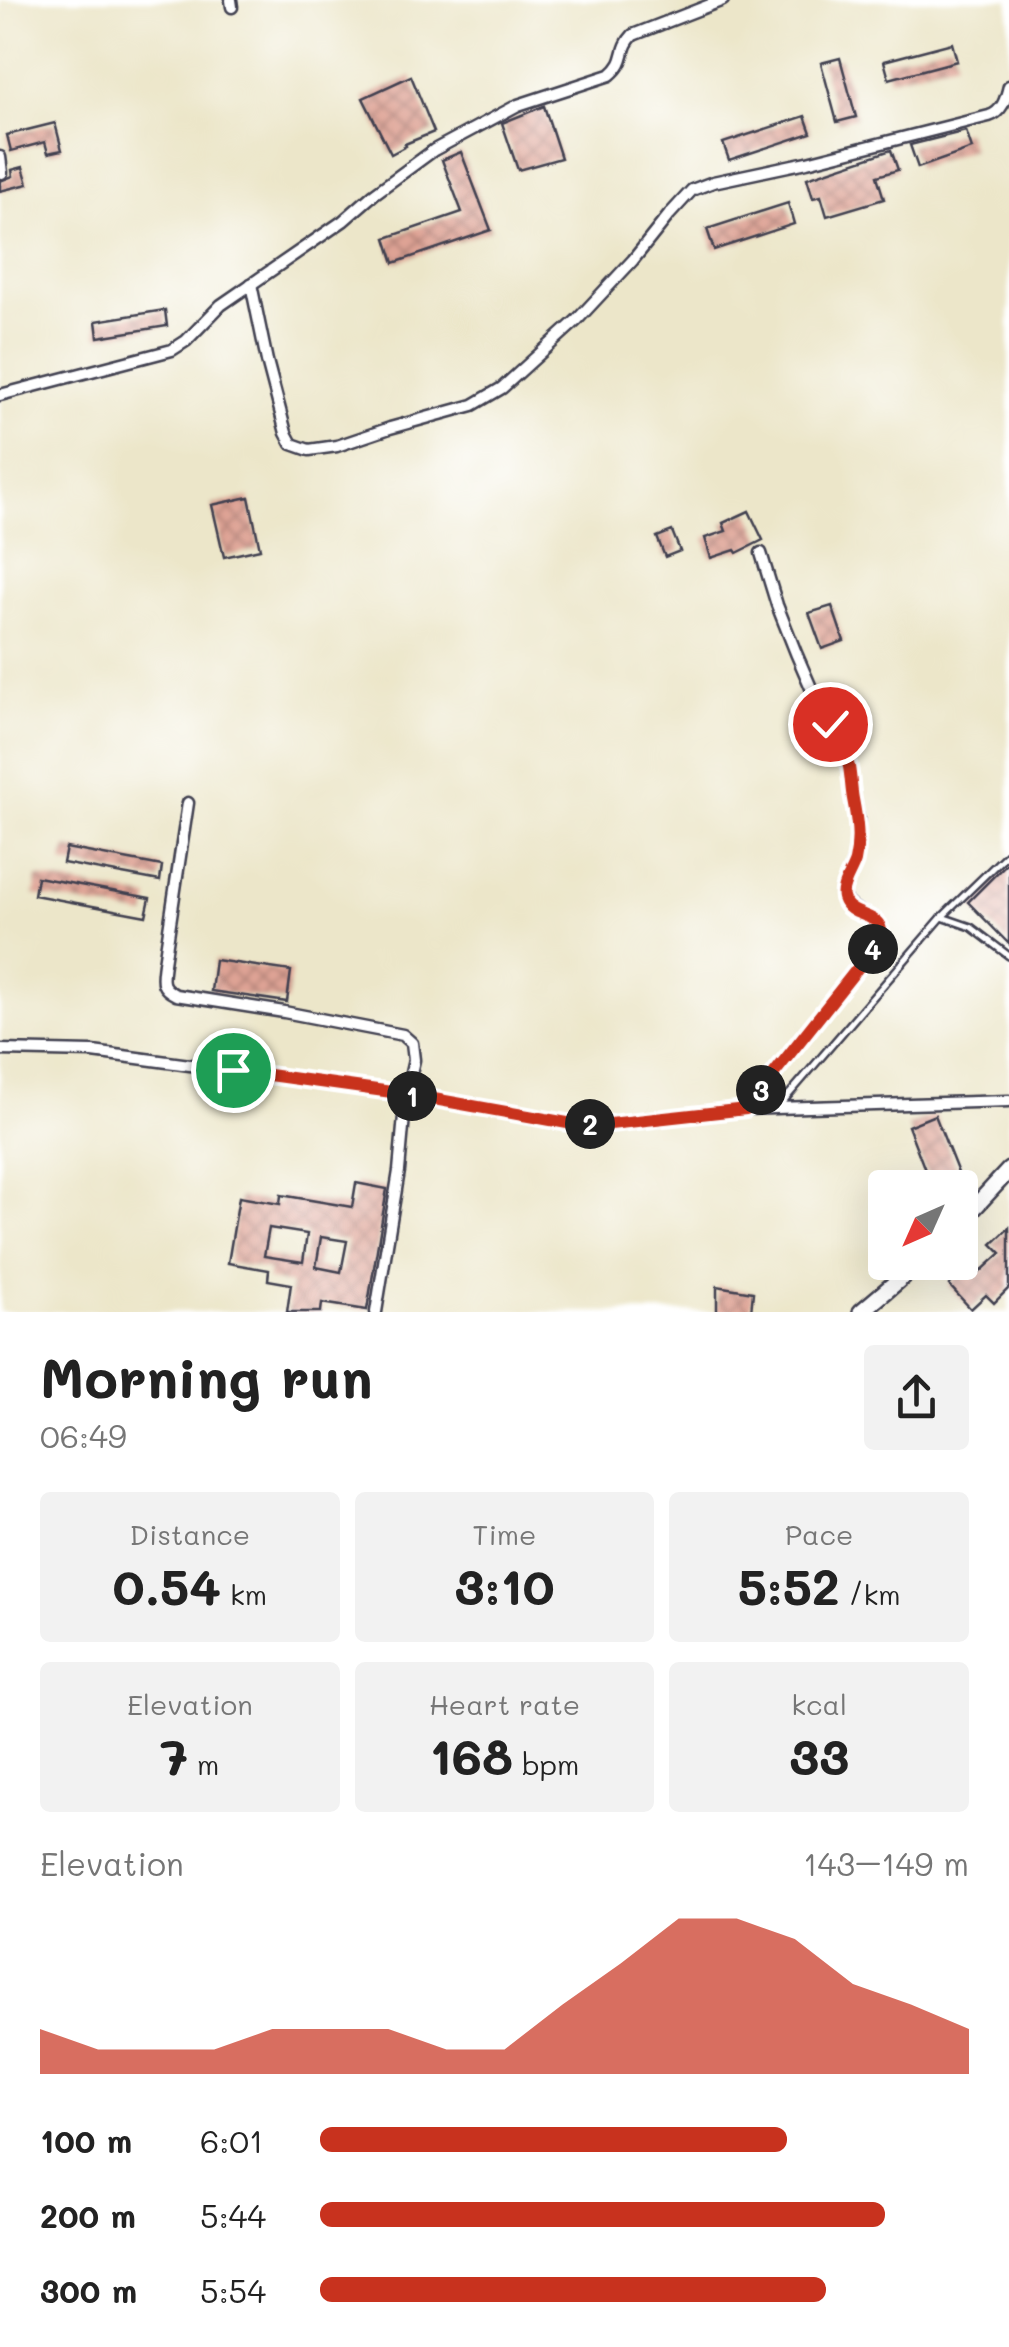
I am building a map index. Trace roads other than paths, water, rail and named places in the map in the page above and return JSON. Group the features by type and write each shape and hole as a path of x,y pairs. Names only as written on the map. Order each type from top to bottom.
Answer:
{"street":[{"path":"0,395 172,350 186,341 220,305 343,221 434,150 518,105 610,75 620,66 624,48 633,36 724,0"},
{"path":"251,284 286,434 292,444 309,450 337,446 473,404 502,388 577,320 692,190 996,114 1009,86"},
{"path":"0,157 2,173"},
{"path":"746,1109 882,934 877,921 856,912 844,898 843,889 856,858 858,834 850,771 796,653 761,552"},
{"path":"188,804 164,963 162,981 166,990 176,995 403,1035 412,1043 414,1060 376,1312"},
{"path":"0,1050 93,1052 406,1094 573,1124 610,1124 746,1109 1009,1101"},
{"path":"978,1204 1009,1170"},
{"path":"861,1312 899,1280"}],"lane":[{"path":"778,1108 942,918 1009,852"},
{"path":"942,918 971,927 1009,956"}]}
